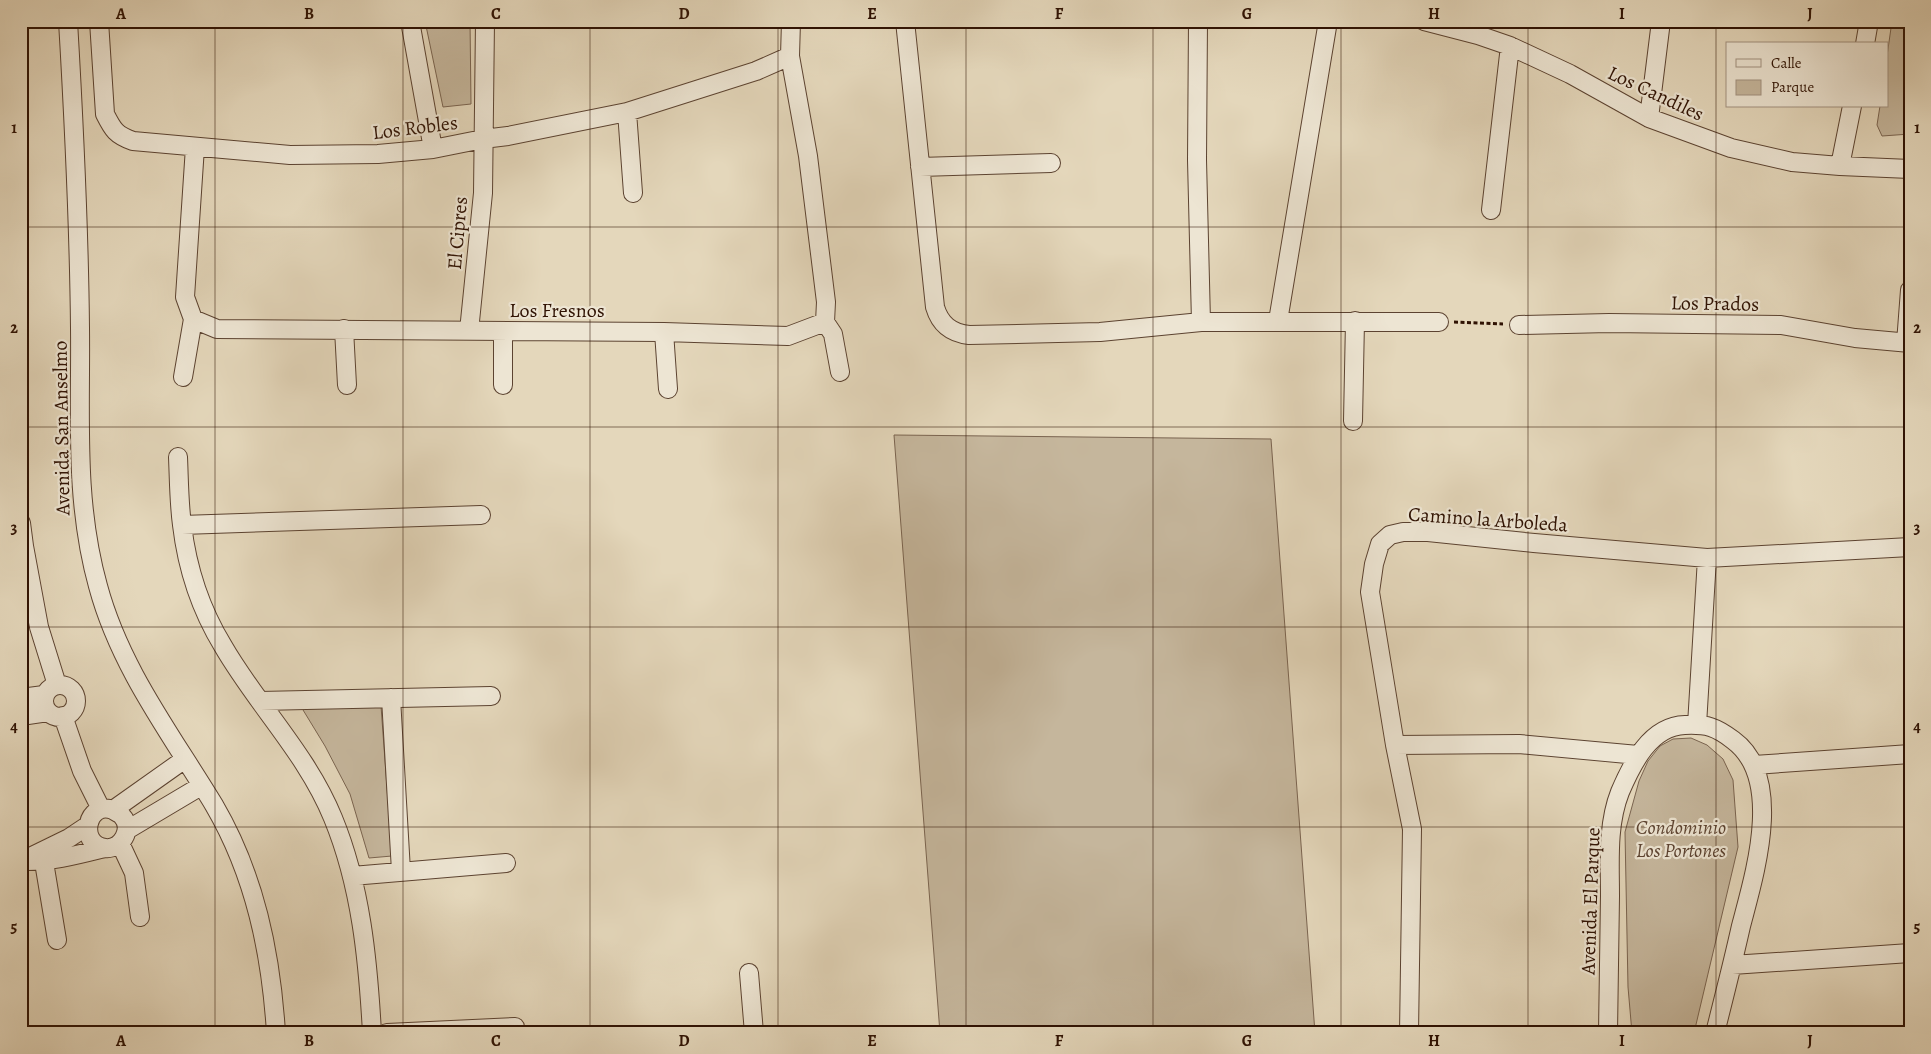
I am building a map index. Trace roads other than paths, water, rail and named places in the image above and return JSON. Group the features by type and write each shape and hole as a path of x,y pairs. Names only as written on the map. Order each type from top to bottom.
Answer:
{"street":[{"name":"Avenida San Anselmo","path":"68,21 80,284 80,455 84,520 98,586 113,630 140,687 228,832 249,882 269,958 276,1033"},
{"name":"Los Robles","path":"99,21 105,114 111,126 120,136 133,140 290,156 378,154 433,149 508,136 627,112 756,71 790,56"},
{"path":"410,21 433,149"},
{"name":"El Cipres","path":"469,331 483,193 484,21"},
{"path":"791,21 790,56 808,156 826,302 825,322 833,334 840,372"},
{"path":"905,21 935,307 941,322 954,332 969,335 1100,332 1201,322 1439,322"},
{"path":"1198,21 1197,160 1201,322"},
{"path":"1278,321 1328,21"},
{"name":"Los Candiles","path":"1424,21 1478,35 1510,46 1555,67 1649,118 1731,148 1792,162 1910,169"},
{"path":"1649,118 1661,21"},
{"path":"1865,42 1869,21"},
{"path":"1491,210 1510,46"},
{"path":"1840,166 1852,108"},
{"path":"627,112 633,193"},
{"path":"183,377 193,319 185,297 195,147"},
{"path":"920,167 1051,163"},
{"path":"1908,343 1910,290"},
{"name":"Los Fresnos","path":"193,319 217,328 664,332 788,336 825,322"},
{"path":"1353,421 1355,321"},
{"name":"Los Prados","path":"1519,325 1609,323 1781,325 1855,338 1908,343"},
{"path":"344,329 347,385"},
{"path":"503,332 503,385"},
{"path":"664,332 668,389"},
{"path":"178,458 182,525 191,574 202,605 222,646 298,754 333,817 352,876 361,920 369,978 372,1033"},
{"path":"182,525 482,515"},
{"path":"21,522 53,702 82,771 107,810 122,816 126,822 117,840"},
{"name":"Camino la Arboleda","path":"1409,1033 1412,828 1395,745 1370,592 1374,564 1380,544 1390,535 1403,532 1428,532 1534,544 1707,558 1910,548"},
{"path":"1697,725 1707,558"},
{"path":"260,701 492,696"},
{"path":"21,698 53,702"},
{"path":"391,698 402,871"},
{"path":"21,716 53,702"},
{"name":"Avenida El Parque","path":"1608,1033 1611,826 1620,793 1638,755 1652,739 1673,725 1697,725 1716,728 1739,745 1754,764 1760,789 1763,820 1759,856 1715,1033"},
{"path":"1395,745 1519,744 1638,755"},
{"path":"1754,764 1910,754"},
{"path":"117,840 91,841 87,826 89,819 94,813 107,810 185,759"},
{"path":"22,862 44,862 117,840 201,786"},
{"path":"22,862 69,838 87,826"},
{"path":"117,840 134,873 140,917"},
{"path":"44,862 57,940"},
{"path":"352,876 506,863"},
{"path":"1732,965 1910,953"},
{"path":"749,973 754,1033"},
{"path":"386,1033 515,1028"}],"park label":[{"name":"Condominio Los Portones","path":"1681,838"}]}
